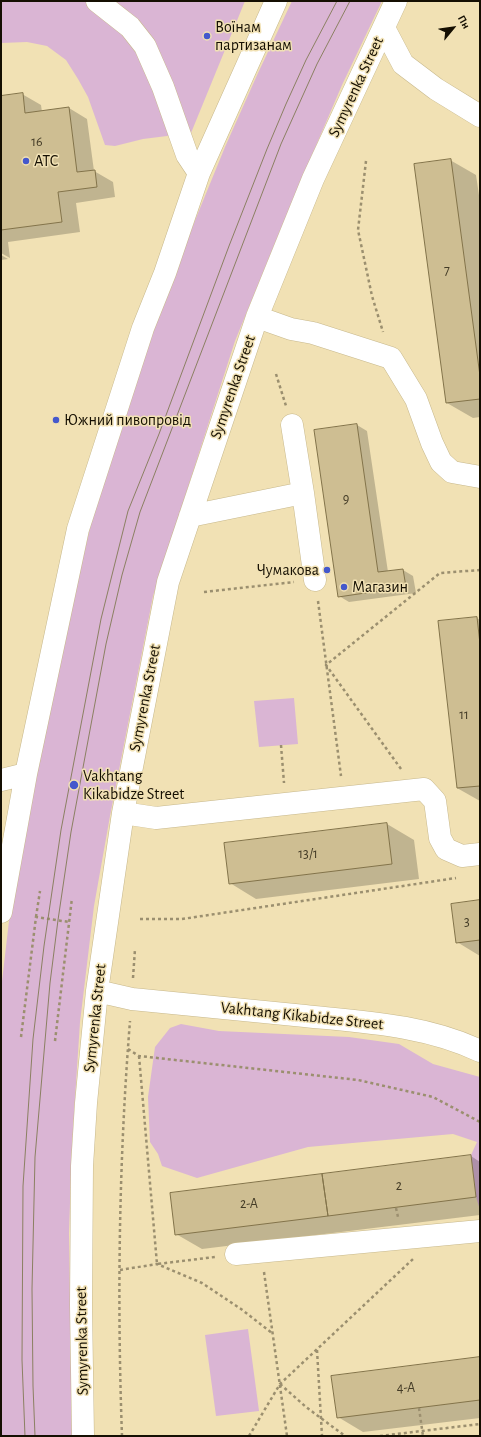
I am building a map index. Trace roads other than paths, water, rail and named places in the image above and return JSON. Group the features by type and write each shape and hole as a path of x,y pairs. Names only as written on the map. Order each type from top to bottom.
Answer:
{"street":[{"path":"97,1 130,27 145,46 163,87 186,155 199,173"},
{"path":"1,912 26,774 78,529 143,328 165,273 199,173 276,1"},
{"name":"Symyrenka Street","path":"83,1436 81,1306 82,1166 86,1103 97,991 123,813 168,582 257,317 313,179 396,1"},
{"path":"384,28 403,64 436,90 480,116"},
{"path":"257,317 291,329 313,333 391,358 416,399 432,443 441,462 452,472 480,477"},
{"path":"292,425 315,580"},
{"path":"190,516 303,493"},
{"path":"1,780 26,774"},
{"path":"123,813 156,818 424,789 435,801 440,838 446,849 462,856 480,854"},
{"name":"Vakhtang Kikabidze Street","path":"97,991 132,999 375,1023 416,1029 461,1042 480,1051"},
{"path":"236,1254 480,1231"}],"tram line":[{"path":"25,1436 22,1360 23,1186 33,1039 44,946 61,830 101,619 128,511 159,434 229,246 286,104 306,60 337,1"},
{"path":"35,1436 32,1289 35,1157 50,983 71,832 106,644 122,575 140,512 281,144 317,64 350,1"}],"place":[{"name":"Воїнам партизанам","path":"207,36"},
{"name":"АТС","path":"26,161"},
{"name":"Южний пивопровід","path":"56,420"},
{"name":"Чумакова","path":"327,570"},
{"name":"Магазин","path":"344,587"},
{"name":"Vakhtang Kikabidze Street","path":"74,785"}]}
